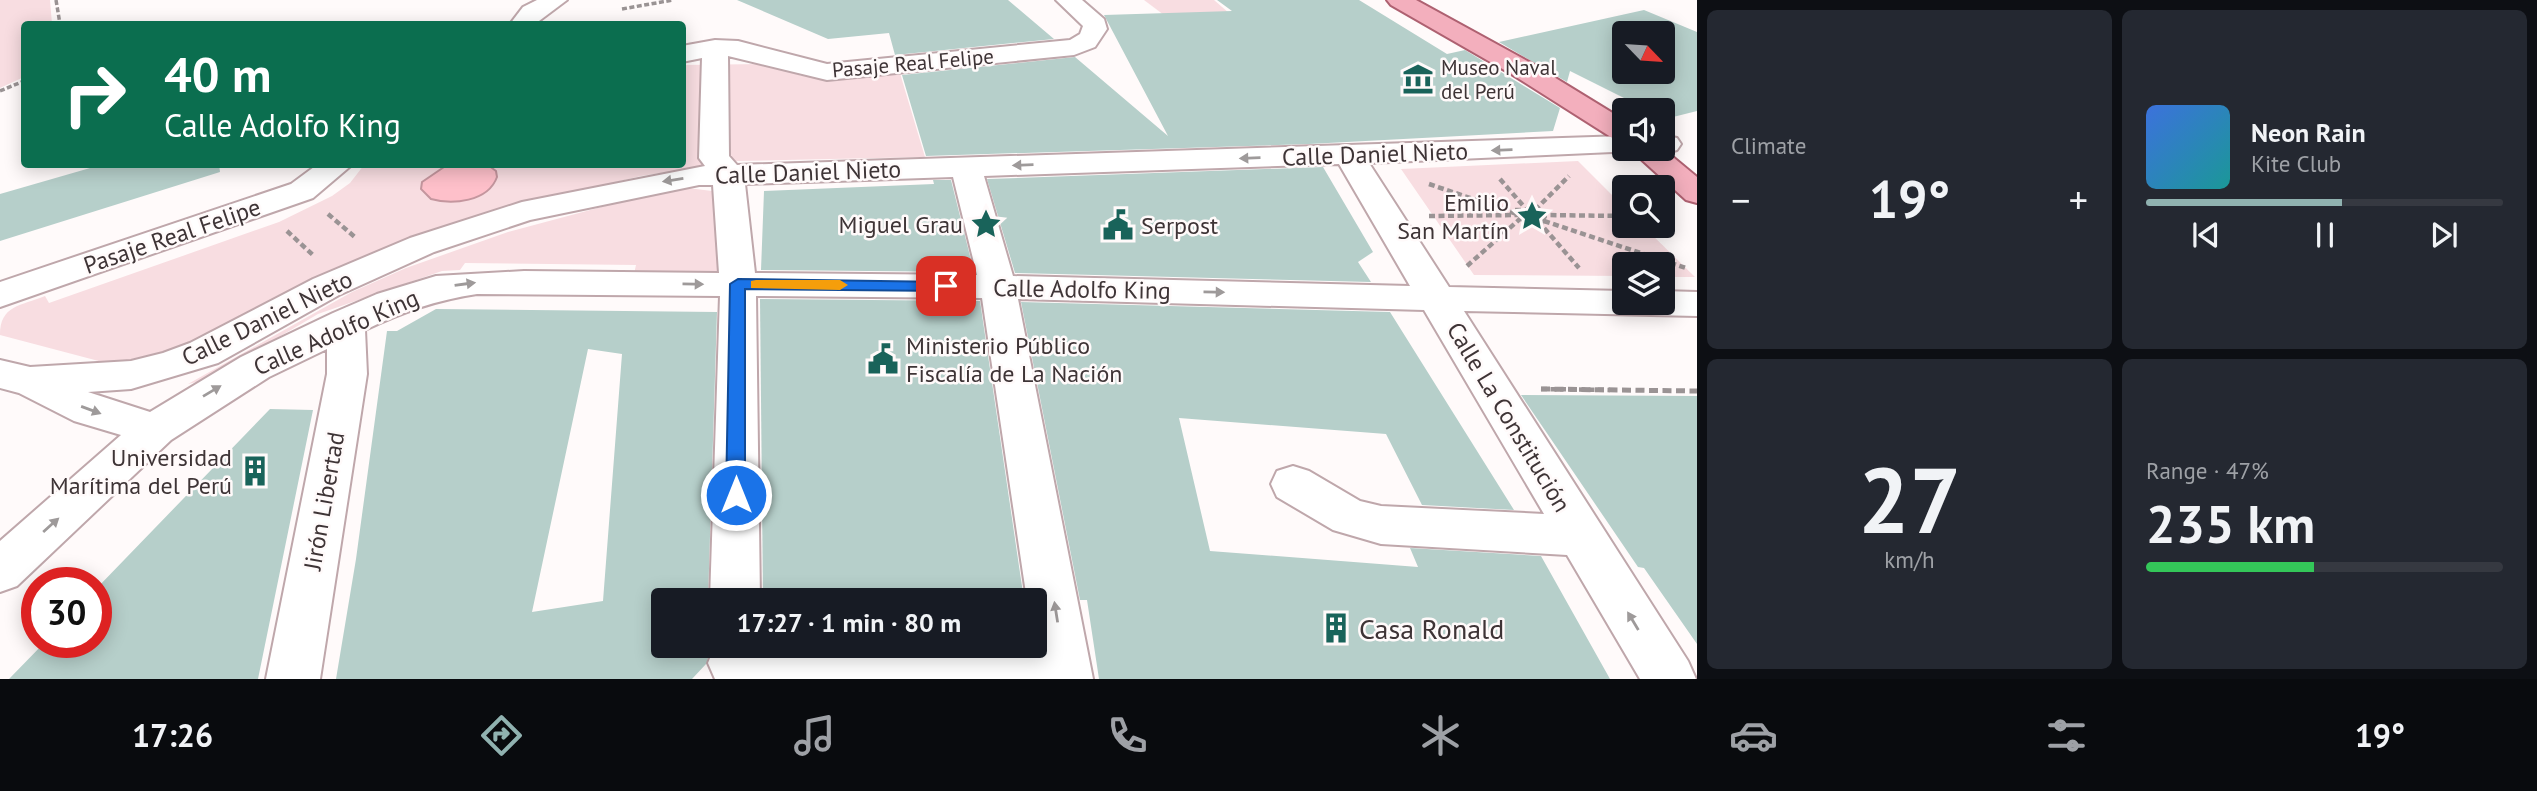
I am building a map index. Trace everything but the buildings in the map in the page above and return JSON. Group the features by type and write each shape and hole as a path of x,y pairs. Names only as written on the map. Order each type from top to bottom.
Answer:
{"main road":[{"path":"1399,0 1522,69 1612,125"},
{"path":"1422,0 1612,108"},
{"path":"1675,155 1697,169"},
{"path":"1672,161 1697,193"}],"street":[{"path":"524,21 532,12 555,0"},
{"name":"Pasaje Real Felipe","path":"686,53 715,48 738,49 827,72 1074,47 1091,39 1095,33 1095,24 1068,0"},
{"path":"715,48 714,158 728,174 738,284 735,588"},
{"name":"Calle Daniel Nieto","path":"15,377 131,375 204,353 326,287 422,245 522,212 654,183 728,174 1612,145"},
{"name":"Calle La Constitución","path":"1350,156 1388,219 1449,284 1491,388 1669,679"},
{"path":"730,662 1065,671 998,287 966,167"},
{"name":"Pasaje Real Felipe","path":"0,295 302,191 333,168"},
{"name":"Calle Adolfo King","path":"0,570 156,429 246,372 346,322 390,303 436,288 477,283 998,287 1449,284 1612,302"},
{"path":"1675,304 1697,304"},
{"name":"Jirón Libertad","path":"293,679 346,374 346,322"},
{"path":"15,377 89,410 156,429 164,410 162,393 150,381 131,375"},
{"path":"1293,484 1349,517 1381,525 1582,536"}],"path":[{"path":"57,0 60,21"},
{"path":"622,9 673,0"},
{"path":"0,91 21,82"},
{"path":"1535,210 1578,166"},
{"path":"1493,171 1527,210"},
{"path":"1420,181 1519,216"},
{"path":"323,209 361,242"},
{"path":"1515,210 1527,210 1535,210 1547,221 1524,221 1515,210"},
{"path":"1541,215 1612,216"},
{"path":"1388,219 1519,216"},
{"path":"1449,284 1519,216"},
{"path":"1541,221 1581,271"},
{"path":"1541,221 1697,272"},
{"path":"281,226 318,260"},
{"path":"1491,388 1697,391"}],"shaded area":[{"path":"0,0 50,0 52,21 21,21 21,78 0,88"},
{"path":"1144,0 1214,0 1237,20 1172,21"},
{"path":"765,64 802,76 821,77 899,70 925,157 738,161 641,176 532,202 155,360 110,364 0,335 1,325 8,312 20,305 45,296 49,303 279,222 332,196 350,183 362,168 686,168 686,65"},
{"path":"1578,161 1612,195 1612,238 1655,238 1670,252 1612,252 1612,276 1474,275 1401,169"},
{"path":"443,168 492,168 497,177 486,192 478,197 449,202 431,199 421,189 422,182"},
{"path":"688,188 720,192 721,270 712,274 634,274 636,265 465,263 460,270 442,271 318,314 230,366 201,381 188,384 352,292 406,268 508,232 650,194"},
{"path":"1675,257 1695,277 1675,277"}],"slow traffic":[{"path":"756,284 840,285"}],"place":[{"name":"Museo Naval del Perú","path":"1418,79"},
{"name":"Emilio San Martín","path":"1532,216"},
{"name":"Miguel Grau","path":"986,224"},
{"name":"Serpost","path":"1118,225"},
{"name":"Ministerio Público Fiscalía de La Nación","path":"883,359"},
{"name":"Universidad Marítima del Perú","path":"255,471"},
{"name":"Casa Ronald","path":"1336,628"}],"route":[{"path":"736,495 738,284 946,286"}]}
